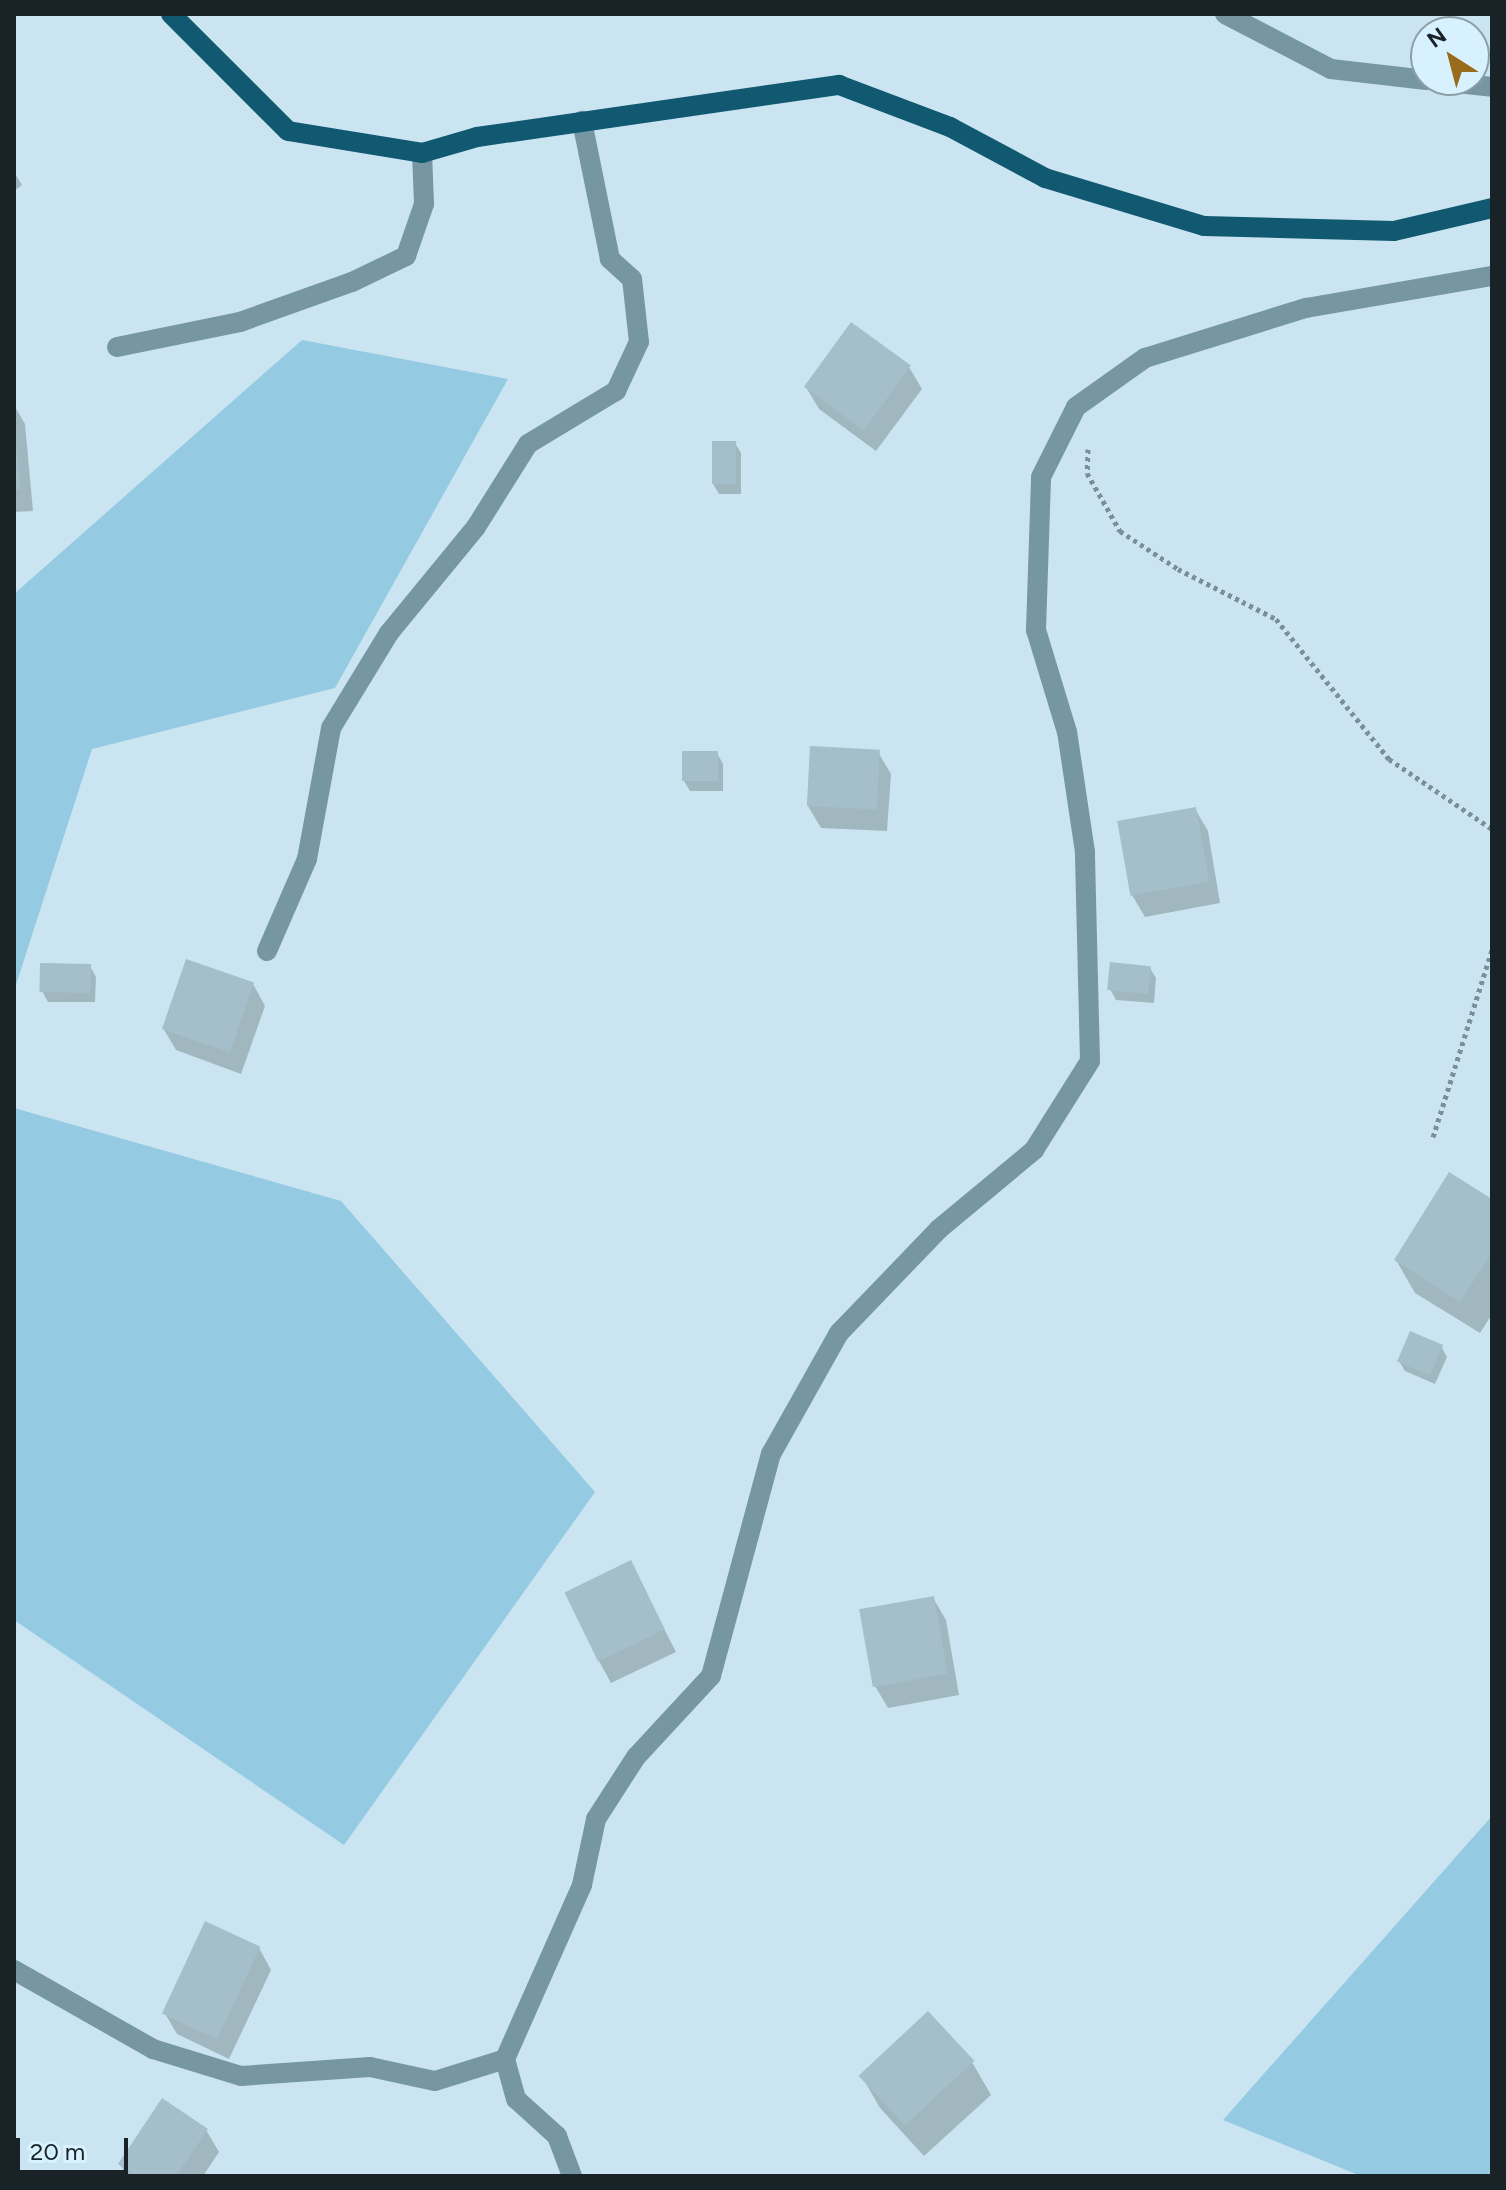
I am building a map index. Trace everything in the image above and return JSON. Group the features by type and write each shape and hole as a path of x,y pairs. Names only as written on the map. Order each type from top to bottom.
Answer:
{"main road":[{"path":"171,14 288,131 422,153 477,137 839,85 950,127 1045,178 1204,226 1394,231 1492,208"}],"street":[{"path":"1225,14 1331,69 1410,78"},
{"path":"267,951 307,859 331,728 389,633 476,527 528,444 616,391 639,342 632,279 610,259 582,121"},
{"path":"117,347 240,322 352,282 406,256 424,204 422,153"},
{"path":"572,2176 557,2136 516,2099 505,2059 582,1885 596,1819 636,1757 711,1676 771,1454 839,1333 939,1229 1034,1150 1090,1061 1085,852 1067,732 1036,630 1041,477 1076,407 1145,358 1306,308 1492,276"},
{"path":"14,1970 153,2049 241,2076 370,2067 435,2081 505,2059"}],"path":[{"path":"1089,437 1087,473 1120,531 1178,569 1276,619 1389,759 1490,822 1492,829"},
{"path":"1433,1137 1492,950"}],"shaded area":[{"path":"302,340 508,379 335,688 92,749 14,991 14,594"},
{"path":"14,1108 341,1201 595,1492 344,1845 14,1620"},
{"path":"1492,1816 1492,2176 1361,2176 1223,2120"}],"building":[{"path":"851,322 911,365 864,430 804,387"},
{"path":"14,430 21,489 14,490"},
{"path":"712,441 736,441 736,484 712,484"},
{"path":"810,746 880,750 877,810 807,806"},
{"path":"682,751 718,751 718,781 682,781"},
{"path":"1196,807 1209,882 1130,896 1117,821"},
{"path":"186,959 254,982 230,1052 162,1029"},
{"path":"1110,962 1151,966 1148,994 1107,990"},
{"path":"40,963 91,964 90,993 39,992"},
{"path":"1449,1172 1492,1199 1492,1252 1460,1302 1394,1260"},
{"path":"1410,1331 1443,1345 1430,1375 1397,1361"},
{"path":"631,1560 665,1629 598,1662 564,1592"},
{"path":"934,1596 948,1674 873,1687 859,1609"},
{"path":"205,1921 260,1947 217,2039 162,2013"},
{"path":"928,2011 974,2061 905,2126 859,2076"},
{"path":"162,2098 208,2129 176,2176 135,2176 118,2164"}]}
